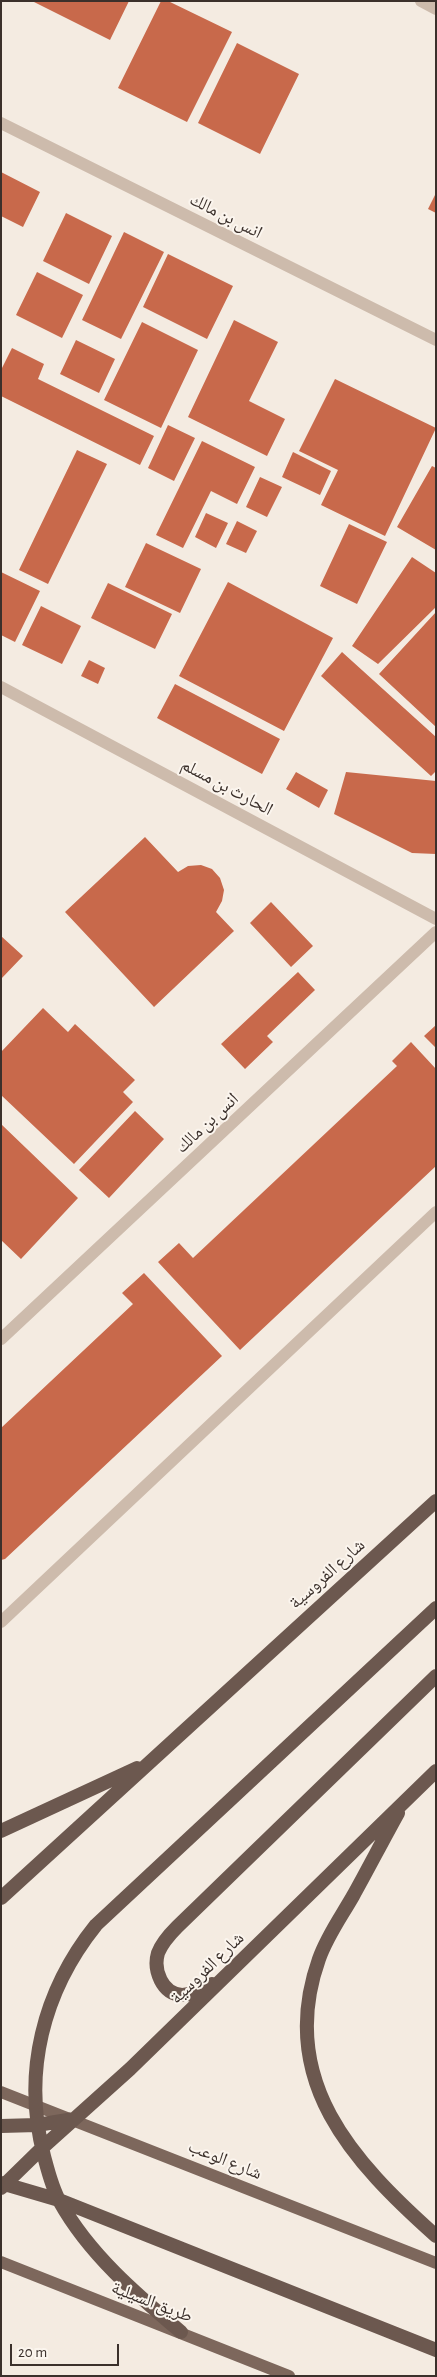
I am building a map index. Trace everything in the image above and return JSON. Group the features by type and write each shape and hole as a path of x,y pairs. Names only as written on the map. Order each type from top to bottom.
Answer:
{"highway":[{"name":"شارع الفروسية","path":"1,1898 436,1501"},
{"path":"181,2332 115,2272 88,2242 59,2200 36,2125 35,2104 35,2078 39,2040 51,2000 70,1960 96,1925 436,1608"},
{"path":"223,1978 195,1992 180,1995 173,1992 160,1979 157,1961 159,1951 177,1927 436,1676"},
{"path":"1,1831 149,1762"},
{"name":"شارع الفروسية","path":"3,2185 130,2069 436,1771"},
{"path":"405,1800 352,1898 332,1929 318,1960 309,2006 308,2043 319,2091 338,2130 370,2172 436,2236"},
{"path":"1,2126 36,2125 74,2119"},
{"path":"3,2185 59,2200 436,2350"}],"main road":[{"name":"شارع الوعب","path":"1,2092 74,2119 436,2263"},
{"name":"طريق السيلية","path":"1,2262 289,2376"}],"street":[{"path":"421,1 436,9"},
{"name":"انس بن مالك","path":"1,123 436,340"},
{"name":"الحارث بن مسلم","path":"1,687 436,919"},
{"name":"انس بن مالك","path":"1,1339 436,932"},
{"path":"1,1622 436,1212"}],"building":[{"path":"32,1 129,1 110,40"},
{"path":"161,1 168,1 232,32 187,122 118,88"},
{"path":"237,43 299,74 260,154 198,123"},
{"path":"1,172 40,192 23,227 1,216"},
{"path":"436,193 436,213 428,209"},
{"path":"66,213 112,236 89,284 43,261"},
{"path":"124,232 164,252 121,339 82,320"},
{"path":"168,254 233,286 207,339 143,307"},
{"path":"37,272 83,295 62,338 16,315"},
{"path":"234,320 278,342 249,401 285,419 267,456 188,417"},
{"path":"142,322 198,350 161,428 104,400"},
{"path":"76,340 115,359 99,393 60,374"},
{"path":"12,348 44,364 38,379 154,436 140,465 1,396 1,370"},
{"path":"335,379 436,428 385,536 321,505 338,470 299,451"},
{"path":"168,425 195,438 174,481 148,468"},
{"path":"202,441 255,467 237,504 211,491 183,548 156,535"},
{"path":"77,450 107,464 48,584 19,570"},
{"path":"293,452 331,471 320,495 282,477"},
{"path":"432,466 436,468 436,550 397,527"},
{"path":"260,477 282,487 267,517 246,507"},
{"path":"206,513 228,523 216,548 195,537"},
{"path":"237,521 257,531 246,553 226,544"},
{"path":"349,524 387,542 357,604 320,586"},
{"path":"146,543 201,569 180,613 125,587"},
{"path":"412,557 436,573 436,607 378,664 352,646"},
{"path":"1,572 40,591 15,642 1,635"},
{"path":"228,582 333,638 284,731 179,676"},
{"path":"108,583 172,614 155,649 91,618"},
{"path":"41,606 81,626 62,664 22,645"},
{"path":"436,612 436,727 379,674"},
{"path":"342,652 436,737 436,771 431,776 321,676"},
{"path":"89,660 105,668 98,684 81,676"},
{"path":"175,684 280,739 262,774 157,718"},
{"path":"296,772 328,790 319,808 286,789"},
{"path":"346,772 436,781 436,854 412,853 334,814"},
{"path":"145,837 178,872 188,866 201,865 212,869 220,878 224,890 222,901 216,912 234,931 154,1007 65,912"},
{"path":"271,902 313,946 291,967 250,923"},
{"path":"1,936 23,956 1,979"},
{"path":"298,972 315,990 267,1036 273,1042 245,1069 221,1044"},
{"path":"43,1008 68,1032 75,1024 135,1080 123,1092 133,1102 74,1164 1,1095 1,1052"},
{"path":"436,1025 436,1048 424,1036"},
{"path":"411,1042 436,1069 436,1166 240,1350 158,1262 179,1243 193,1258 397,1066 392,1061"},
{"path":"135,1111 164,1139 109,1198 79,1170"},
{"path":"1,1124 78,1198 21,1259 1,1240"},
{"path":"144,1273 222,1356 5,1559 1,1560 1,1428 133,1304 122,1293"}]}
